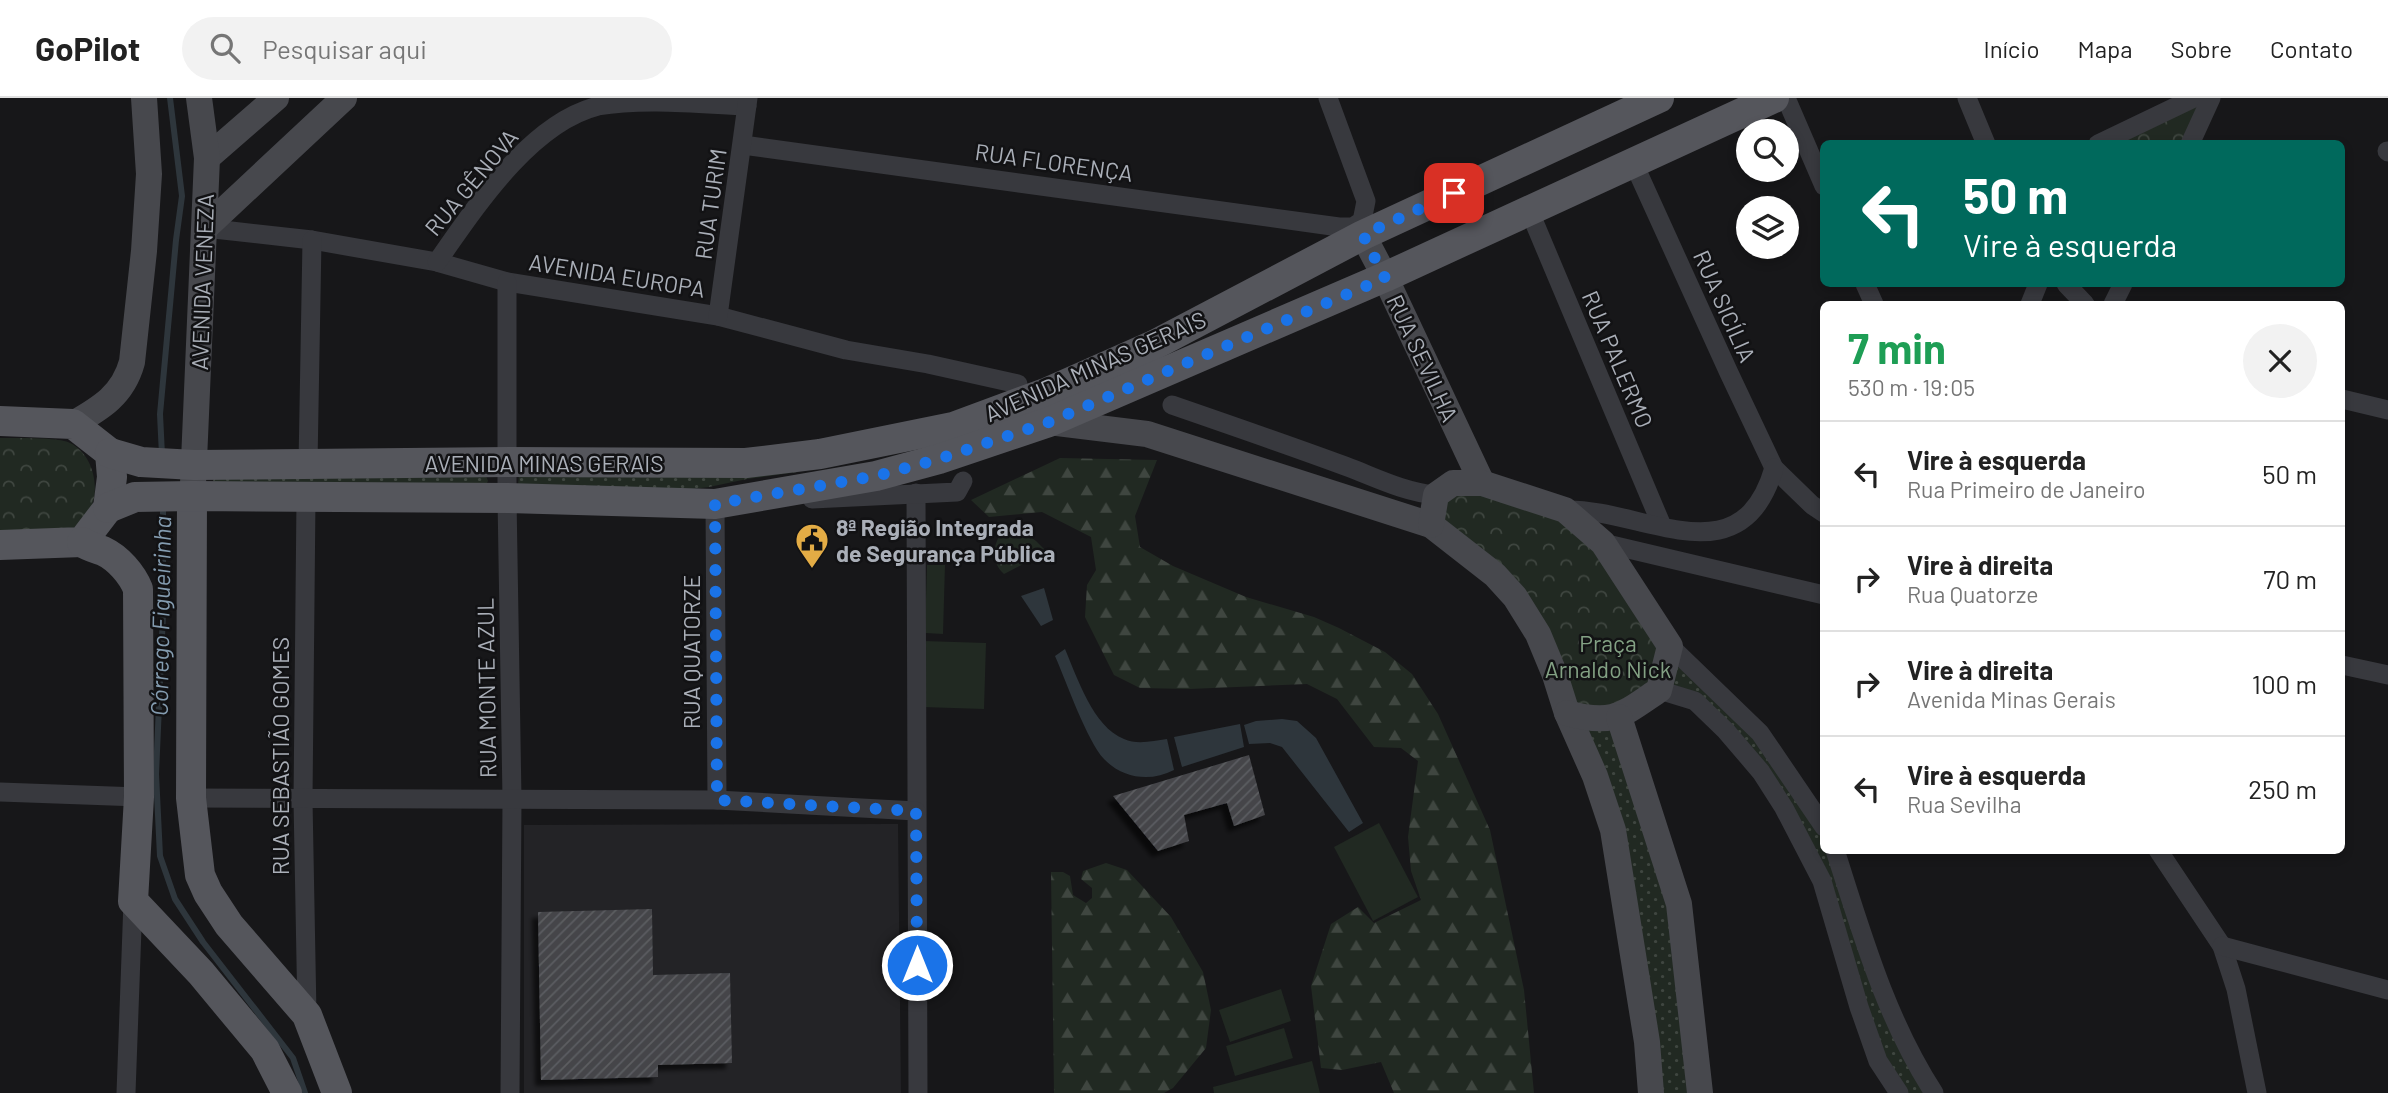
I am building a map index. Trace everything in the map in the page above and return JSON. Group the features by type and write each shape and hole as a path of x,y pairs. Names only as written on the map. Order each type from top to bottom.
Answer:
{"main road":[{"name":"AVENIDA MINAS GERAIS","path":"110,453 141,462 194,466 508,462 746,463 820,454 953,427 1048,391 1154,345 1360,229 1659,98"},
{"name":"AVENIDA MINAS GERAIS","path":"122,503 192,496 507,498 721,504 876,476 939,459 1049,422 1385,278 1774,98"},
{"path":"0,421 73,424 110,453 113,477 122,503 82,542"},
{"path":"192,496 191,798 200,875 208,893 229,925 307,1015 337,1093"},
{"path":"0,545 82,542 104,551 133,577 138,589 139,797 133,901 201,972 265,1050 287,1093"}],"street":[{"path":"73,424 109,402 128,376 132,362 149,174 144,98"},
{"name":"AVENIDA VENEZA","path":"192,496 205,228 206,158 199,98"},
{"path":"206,158 276,98"},
{"path":"1328,98 1367,201 1360,229"},
{"path":"1786,98 1820,177"},
{"path":"1967,98 1984,140"},
{"path":"2106,140 2194,98"},
{"path":"2192,140 2211,98"},
{"path":"205,228 339,99"},
{"name":"RUA GÊNOVA","path":"436,262 478,204 508,169 541,137 573,115 597,106 627,101 748,102"},
{"name":"RUA TURIM","path":"718,316 748,102"},
{"name":"RUA FLORENÇA","path":"743,145 1360,229"},
{"name":"RUA SICÍLIA","path":"1634,164 1774,468"},
{"name":"RUA PALERMO","path":"1529,210 1662,526"},
{"name":"AVENIDA EUROPA","path":"205,228 312,240 436,262 506,282 718,316 846,350 928,364 1018,384"},
{"name":"RUA SEVILHA","path":"1360,229 1482,483"},
{"path":"308,464 312,240"},
{"name":"RUA MONTE AZUL","path":"506,282 512,799 510,1093"},
{"path":"2069,287 2082,301"},
{"path":"2345,400 2388,410"},
{"path":"1172,405 1416,493 1436,495 1453,483 1482,483 1565,510 1587,509 1662,526 1705,532 1733,527 1743,520 1769,486 1774,468 1820,509"},
{"path":"1049,422 1147,434 1431,525 1495,575 1515,597 1538,634 1567,713 1595,776 1613,830 1647,1042 1651,1093"},
{"path":"916,493 918,1093"},
{"name":"AVENIDA MINAS GERAIS","path":"721,504 778,503 916,493 963,493"},
{"path":"1431,525 1436,495"},
{"name":"RUA SEBASTIÃO GOMES","path":"306,498 303,800 307,1015"},
{"name":"RUA QUATORZE","path":"717,800 721,504"},
{"path":"1565,510 1603,543 1670,646 1760,733 1820,821"},
{"path":"1603,543 1820,594"},
{"path":"1567,713 1592,720 1619,717 1659,690 1670,646"},
{"path":"2345,666 2388,675"},
{"path":"1659,690 1695,701 1726,731 1761,772 1784,808 1822,881 1858,1007 1878,1061 1899,1093"},
{"path":"1619,717 1679,904 1700,1093"},
{"path":"0,792 139,797"},
{"path":"191,798 717,800 916,811"},
{"path":"1836,854 1885,998 1915,1063 1934,1093"},
{"path":"2161,854 2222,946 2236,989 2257,1093"},
{"path":"126,1093 133,901"},
{"path":"2222,946 2388,990"}],"shaded area":[{"path":"1044,588 1053,620 1041,626 1021,596"},
{"path":"1065,649 1087,700 1103,724 1129,741 1167,739 1174,770 1156,776 1138,776 1120,771 1104,759 1084,725 1055,656"},
{"path":"1282,719 1297,721 1316,738 1363,823 1349,832 1282,747 1270,743 1249,744 1244,725"},
{"path":"1240,724 1244,747 1182,767 1174,737"},
{"path":"898,824 901,1093 524,1093 524,825"}],"green space":[{"path":"2211,98 2191,140 2108,140"},
{"path":"0,438 65,441 84,455 93,472 95,492 88,513 72,530 0,531"},
{"path":"1060,458 1157,460 1135,516 1140,547 1173,566 1246,597 1314,617 1339,628 1385,652 1412,674 1438,714 1490,830 1524,990 1534,1093 1394,1093 1381,1062 1342,1070 1321,1068 1311,986 1331,924 1358,907 1374,923 1421,900 1411,871 1408,837 1418,761 1401,748 1374,747 1337,699 1307,684 1189,689 1140,688 1114,675 1085,617 1087,585 1096,570 1091,537 1042,512 989,517 971,500"},
{"path":"798,472 668,492 518,485 519,475"},
{"path":"218,474 486,476 488,481 484,488 217,487 213,480"},
{"name":"Praça Arnaldo Nick","path":"1454,484 1565,510 1670,646 1659,690 1619,717 1567,713 1538,634 1431,525"},
{"path":"1021,530 1047,552 1004,574 995,559 995,547 1003,531"},
{"path":"927,565 945,565 943,634 925,633"},
{"path":"924,641 986,643 984,709 922,707"},
{"path":"1670,646 1760,733 1820,823 1820,854 1836,854 1934,1093 1899,1093 1822,881 1726,731 1659,690"},
{"path":"1567,713 1619,717 1679,904 1700,1093 1651,1093 1613,830"},
{"path":"1379,823 1418,897 1373,921 1334,847"},
{"path":"1106,863 1127,870 1171,917 1203,972 1211,1010 1206,1048 1173,1088 1164,1093 1054,1093 1051,872 1063,872 1070,876 1073,895 1086,903 1092,898 1092,888 1081,879 1083,871"},
{"path":"1281,989 1291,1021 1230,1042 1219,1010"},
{"path":"1284,1028 1293,1058 1235,1076 1226,1046"},
{"path":"1312,1061 1320,1093 1214,1093 1213,1087"}],"building":[{"path":"1249,755 1265,815 1234,826 1227,803 1184,815 1189,841 1158,851 1113,796"},
{"path":"652,909 653,975 730,973 732,1063 658,1065 658,1077 541,1080 538,912"}],"waterway":[{"name":"Córrego Figueirinha","path":"162,455 160,414 182,196 170,98"},
{"name":"Córrego Figueirinha","path":"163,504 163,614 156,774 160,856 175,899 203,942 293,1058 305,1093"}],"place":[{"name":"8ª Região Integrada de Segurança Pública","path":"812,570"}],"route":[{"path":"917,965 916,811 717,800 715,504 876,476 939,459 1049,422 1385,278 1363,235 1454,193"}]}
